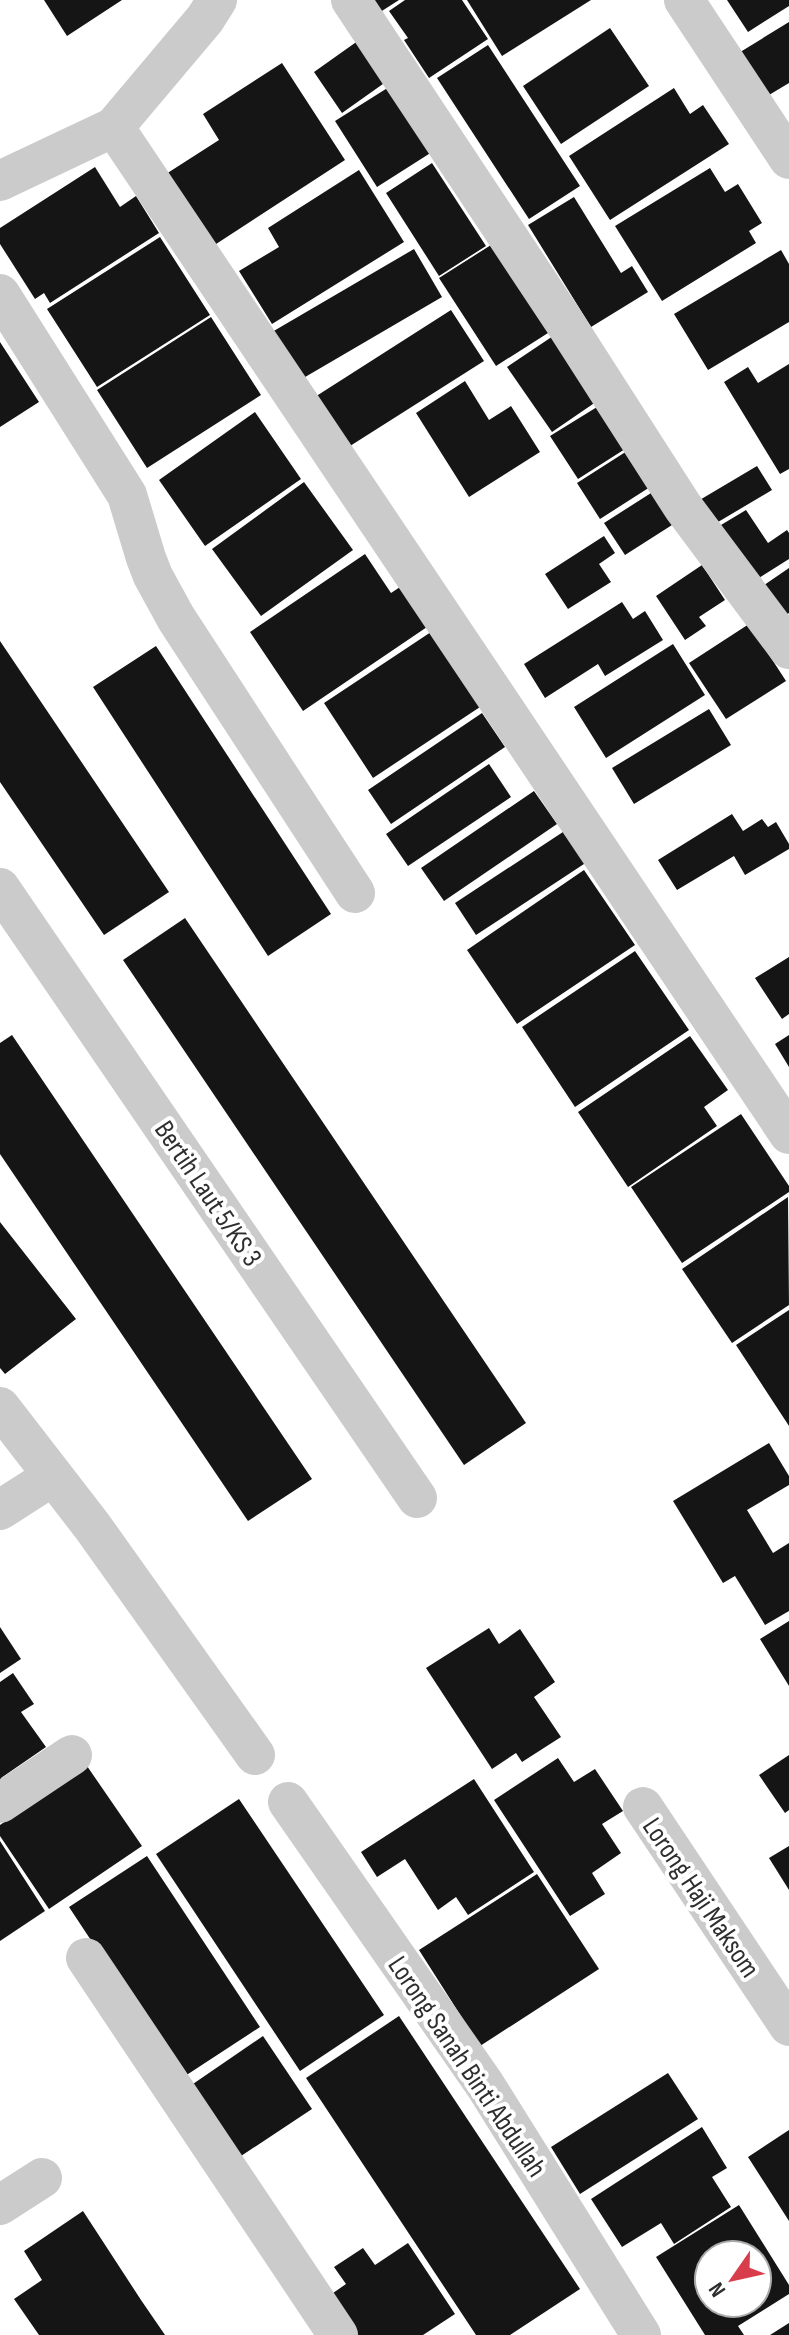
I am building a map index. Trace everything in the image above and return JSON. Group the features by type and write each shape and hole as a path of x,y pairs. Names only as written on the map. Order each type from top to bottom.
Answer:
{"street":[{"path":"0,181 114,127 205,19 217,0"},
{"path":"351,0 683,507 789,649"},
{"path":"684,0 789,159"},
{"path":"114,127 789,1134"},
{"path":"0,294 127,495 149,567 176,618 355,893"},
{"name":"Bertih Laut 5/KS 3","path":"0,888 417,1498"},
{"path":"0,1407 92,1526 255,1755"},
{"path":"0,1510 53,1476"},
{"path":"0,1803 72,1755"},
{"name":"Lorong Sanah Binti Abdullah","path":"288,1802 485,2085 641,2335"},
{"name":"Lorong Haji Maksom","path":"643,1807 789,2026"},
{"path":"86,1958 338,2335"},
{"path":"0,2205 42,2178"}],"building":[{"path":"44,0 122,0 67,36"},
{"path":"364,0 399,0 374,16"},
{"path":"405,0 462,0 488,39 429,78 404,40 408,38 389,11"},
{"path":"467,0 591,0 502,56"},
{"path":"727,0 789,0 789,6 748,32"},
{"path":"789,22 789,83 764,98 737,54"},
{"path":"610,28 649,86 561,144 523,86"},
{"path":"369,33 397,74 342,113 314,72"},
{"path":"488,45 580,186 529,219 437,78"},
{"path":"282,63 345,160 213,246 166,174 219,140 203,114"},
{"path":"389,87 443,145 377,187 335,121"},
{"path":"674,88 690,114 703,105 729,144 610,220 569,156"},
{"path":"432,163 486,246 439,276 386,193"},
{"path":"95,167 120,207 136,196 159,233 50,303 44,293 35,299 0,244 0,228"},
{"path":"710,168 725,192 738,184 762,223 749,231 756,243 662,301 615,226"},
{"path":"359,170 404,242 272,324 239,271 279,247 268,228"},
{"path":"574,197 621,273 632,266 648,292 591,327 528,225"},
{"path":"160,237 210,315 97,387 47,309"},
{"path":"502,238 559,326 496,366 439,278"},
{"path":"414,249 442,297 300,380 272,332"},
{"path":"781,250 789,264 789,322 708,370 674,314"},
{"path":"451,310 484,361 339,453 307,402"},
{"path":"211,317 261,395 147,468 97,390"},
{"path":"565,328 609,393 552,432 507,367"},
{"path":"0,342 39,402 0,427"},
{"path":"789,364 789,469 780,474 724,382 748,367 758,383"},
{"path":"465,381 489,420 511,406 540,452 469,497 416,413"},
{"path":"610,399 636,442 578,479 550,436"},
{"path":"255,412 301,479 205,546 159,480"},
{"path":"638,444 661,480 600,519 577,483"},
{"path":"757,466 772,490 713,525 698,501"},
{"path":"304,482 353,550 261,616 212,549"},
{"path":"662,486 683,518 625,555 604,523"},
{"path":"746,510 768,543 787,530 789,533 789,559 751,583 716,528"},
{"path":"604,536 615,553 599,564 611,582 568,609 545,574"},
{"path":"365,554 391,593 400,587 427,627 303,711 250,632"},
{"path":"702,565 725,600 699,617 706,626 685,640 656,596"},
{"path":"789,568 789,613 777,621 757,590"},
{"path":"622,602 633,619 645,611 663,640 605,676 598,664 545,698 524,664"},
{"path":"749,624 786,681 726,719 689,663"},
{"path":"431,632 480,707 373,778 324,703"},
{"path":"0,641 169,892 104,935 0,782"},
{"path":"673,644 705,695 606,758 574,707"},
{"path":"156,646 331,914 268,956 93,687"},
{"path":"709,709 731,745 634,804 612,768"},
{"path":"482,713 505,747 391,824 368,790"},
{"path":"489,764 511,797 408,866 386,834"},
{"path":"534,791 557,824 444,901 421,868"},
{"path":"732,814 743,831 762,819 768,827 776,822 789,849 745,875 734,856 677,890 658,860"},
{"path":"566,830 587,862 476,935 455,903"},
{"path":"584,870 635,945 517,1024 467,950"},
{"path":"185,918 526,1423 464,1465 123,960"},
{"path":"635,951 689,1030 575,1107 522,1027"},
{"path":"789,957 789,1014 782,1019 755,978"},
{"path":"12,1035 312,1479 248,1521 0,1154 0,1043"},
{"path":"789,1035 789,1067 775,1044"},
{"path":"690,1036 728,1090 704,1107 717,1126 628,1187 578,1112"},
{"path":"741,1114 789,1186 789,1192 682,1263 631,1187"},
{"path":"788,1197 789,1305 732,1343 682,1269"},
{"path":"0,1222 76,1319 5,1374 0,1368"},
{"path":"789,1310 789,1426 736,1345"},
{"path":"769,1443 789,1476 789,1485 747,1510 773,1553 789,1543 789,1611 765,1625 735,1576 723,1583 673,1501"},
{"path":"789,1621 789,1686 760,1639"},
{"path":"0,1627 21,1659 0,1673"},
{"path":"489,1628 499,1644 520,1629 555,1682 534,1697 561,1737 522,1762 516,1753 492,1769 426,1668"},
{"path":"13,1673 34,1704 21,1712 46,1747 1,1778 8,1788 0,1793 0,1682"},
{"path":"789,1755 789,1810 785,1813 759,1775"},
{"path":"558,1758 574,1782 595,1769 623,1811 602,1824 621,1853 592,1873 605,1894 570,1916 494,1800"},
{"path":"87,1766 142,1846 49,1909 0,1836 0,1825"},
{"path":"474,1779 534,1872 468,1915 456,1897 438,1910 405,1859 377,1877 361,1852"},
{"path":"239,1799 384,2015 300,2071 156,1854"},
{"path":"0,1841 45,1911 0,1941"},
{"path":"789,1846 789,1890 769,1858"},
{"path":"147,1856 260,2027 182,2078 69,1907"},
{"path":"537,1874 599,1969 480,2046 419,1950"},
{"path":"399,2016 580,2289 510,2335 476,2335 306,2078"},
{"path":"263,2036 312,2109 238,2158 190,2086"},
{"path":"668,2073 698,2119 580,2194 551,2147"},
{"path":"702,2127 727,2168 712,2177 731,2207 674,2244 661,2223 622,2247 591,2199"},
{"path":"789,2130 789,2221 748,2157"},
{"path":"739,2205 760,2239 693,2239 693,2316 656,2257"},
{"path":"83,2211 165,2335 39,2335 14,2299 42,2280 24,2251"},
{"path":"408,2243 455,2314 423,2335 346,2335 323,2300 346,2284 334,2267 363,2248 375,2265"},
{"path":"773,2259 789,2285 789,2294 773,2304"},
{"path":"695,2319 749,2319 738,2326 744,2335 705,2335"},
{"path":"789,2323 789,2335 770,2335"}]}
